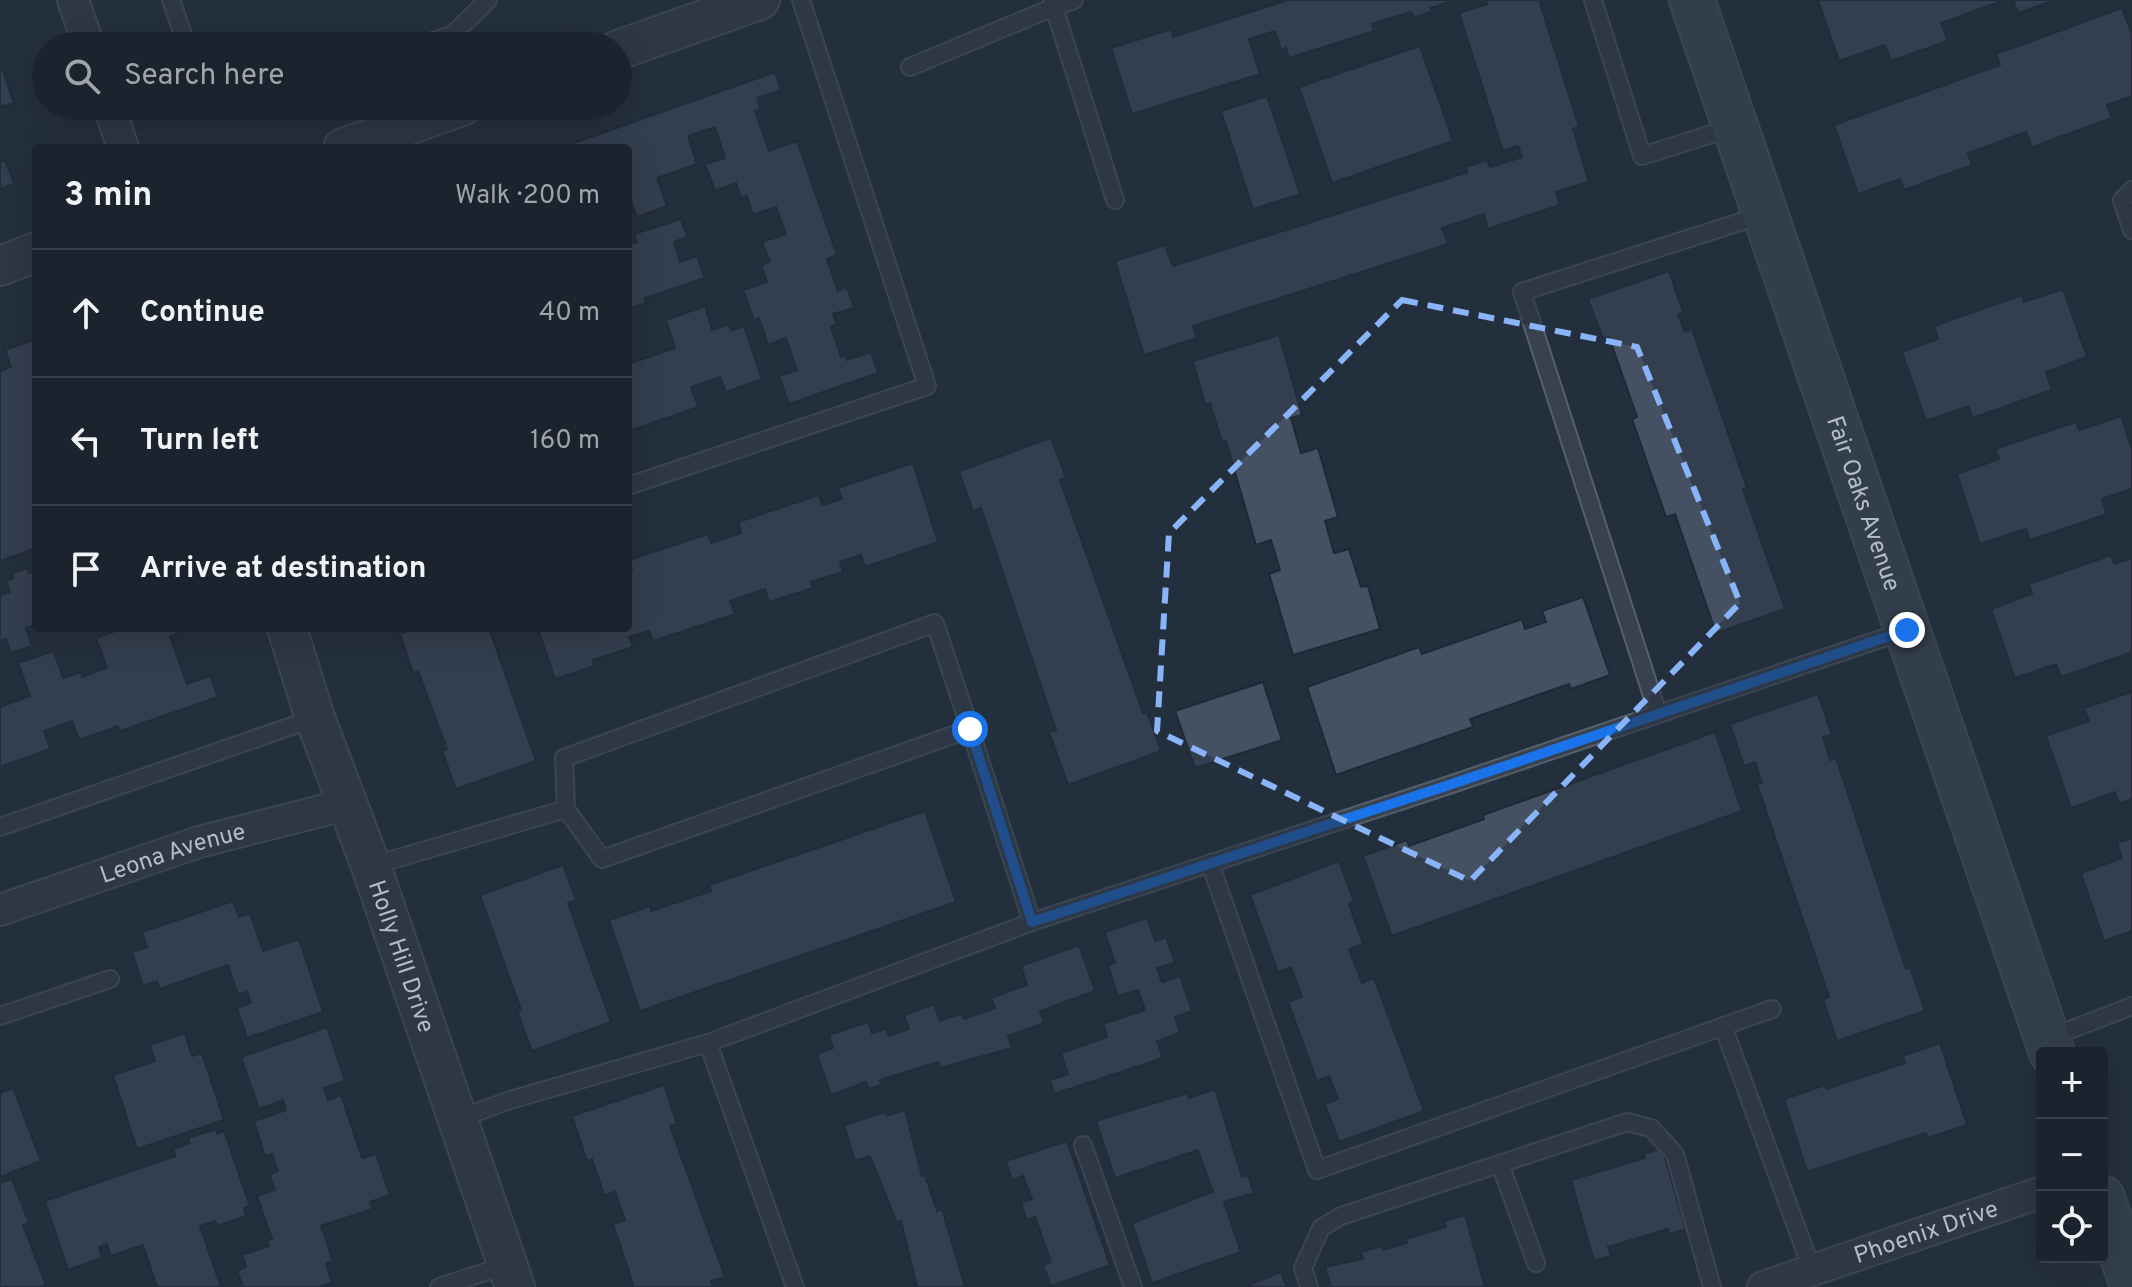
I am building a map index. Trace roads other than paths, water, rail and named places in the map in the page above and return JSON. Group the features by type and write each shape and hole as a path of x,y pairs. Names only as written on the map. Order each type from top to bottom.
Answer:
{"main road":[{"name":"Fair Oaks Avenue","path":"1692,0 2050,1046"},
{"path":"2108,1215 2132,1283"}],"street":[{"path":"73,0 84,32"},
{"path":"632,45 760,0"},
{"path":"114,120 122,144"},
{"path":"354,144 422,120"},
{"path":"0,266 32,254"},
{"name":"Holly Hill Drive","path":"288,632 315,718 371,866 511,1276"},
{"name":"Leona Avenue","path":"0,910 199,842 348,804"},
{"name":"Phoenix Drive","path":"1763,1287 2036,1194"}],"lane":[{"path":"171,0 182,32"},
{"path":"455,32 488,0"},
{"path":"632,485 927,386 801,0"},
{"path":"910,67 1053,3 1074,0"},
{"path":"1593,0 1642,156 1735,126"},
{"path":"1053,3 1115,200"},
{"path":"2132,190 2122,200 2132,230"},
{"path":"1658,714 1522,292 1765,214"},
{"path":"970,729 602,859 566,809 564,758 935,623 970,729 1032,922"},
{"path":"459,1119 507,1101 708,1043 1032,922 1907,630"},
{"path":"0,827 315,718"},
{"path":"371,866 566,809"},
{"path":"1210,863 1317,1170 1772,1009"},
{"path":"0,1016 110,979"},
{"path":"2050,1046 2132,1006"},
{"path":"1723,1026 1812,1270"},
{"path":"708,1043 795,1287"},
{"path":"1309,1287 1303,1268 1321,1228 1341,1216 1627,1122 1651,1128 1675,1154 1712,1287"},
{"path":"1083,1145 1133,1287"},
{"path":"1500,1164 1536,1263"},
{"path":"439,1287 511,1276"}]}
